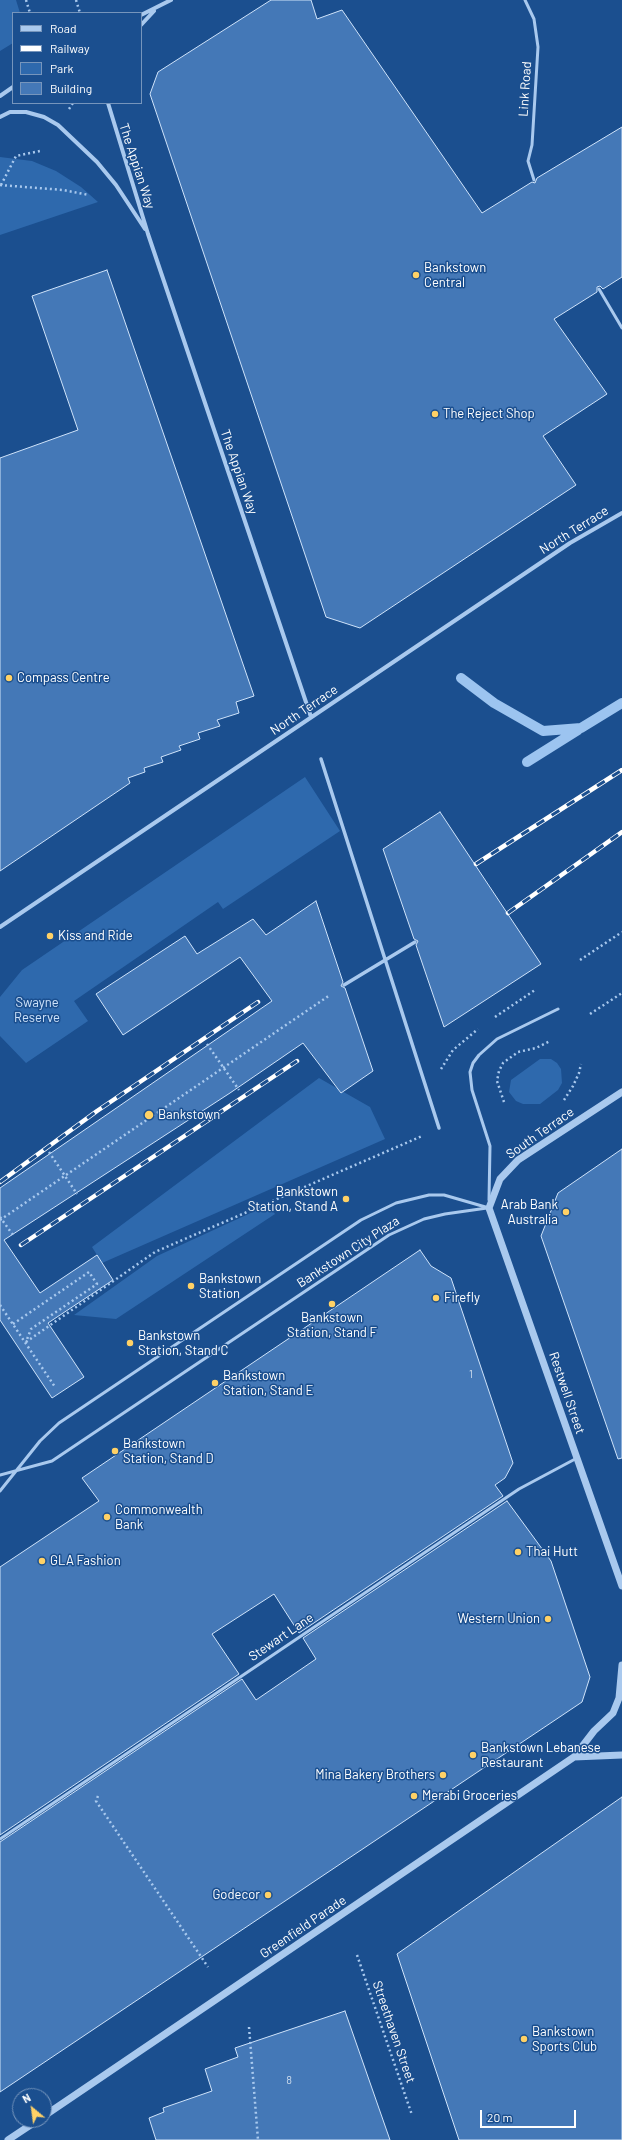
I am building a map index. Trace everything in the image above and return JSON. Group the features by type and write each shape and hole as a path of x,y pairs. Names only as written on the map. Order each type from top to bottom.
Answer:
{"street":[{"path":"142,15 156,9 171,0"},
{"path":"142,24 156,9"},
{"path":"0,96 12,88"},
{"name":"The Appian Way","path":"108,104 148,234 311,717"},
{"name":"The Appian Way","path":"0,117 10,112 26,112 44,117 58,126 97,162 116,185 148,234"},
{"name":"North Terrace","path":"0,927 570,543 622,513"},
{"path":"321,760 439,1128"},
{"path":"344,985 414,942"},
{"name":"South Terrace","path":"489,1208 500,1179 518,1160 622,1092"},
{"name":"Restwell Street","path":"489,1208 622,1586"},
{"name":"Greenfield Parade","path":"52,2111 574,1757 594,1731 613,1713 619,1698 622,1665"},
{"path":"574,1757 622,1755"},
{"path":"8,2140 26,2128"}],"lane":[{"name":"Link Road","path":"525,0 534,19 538,47 532,145 528,161 534,180"},
{"path":"599,289 622,328"},
{"path":"489,1208 490,1146 472,1090 470,1072 473,1063 479,1055 497,1039 558,1009"},
{"name":"Bankstown City Plaza","path":"0,1491 40,1441 59,1423 367,1217 396,1203 429,1195 444,1195 489,1208"},
{"name":"Bankstown City Plaza","path":"0,1475 16,1472 52,1461 389,1234 424,1219 445,1214 489,1208"},
{"name":"Stewart Lane","path":"0,1839 519,1489 577,1458"}],"path":[{"path":"26,0 30,12"},
{"path":"76,0 80,12"},
{"path":"68,112 72,104"},
{"path":"40,151 16,156 0,185 62,190 89,195"},
{"path":"580,960 622,932"},
{"path":"0,1220 344,985"},
{"path":"590,1014 622,993"},
{"path":"504,1102 497,1081 498,1071 503,1063 518,1052 536,1048 550,1041"},
{"path":"207,1044 239,1090"},
{"path":"564,1100 573,1086 581,1064"},
{"path":"26,1342 155,1252 439,1128"},
{"path":"49,1152 78,1194"},
{"path":"0,1217 13,1235"},
{"path":"0,1226 5,1223"},
{"path":"13,1324 89,1272 96,1284 31,1329 26,1342"},
{"path":"0,1305 26,1342 55,1388"},
{"path":"92,1776 101,1789 96,1801 208,1967"},
{"name":"Streethaven Street","path":"357,1955 412,2115"},
{"path":"249,2027 258,2140"}],"green space":[{"path":"0,0 16,0 20,12 12,12 12,44 0,51"},
{"path":"0,157 32,161 56,171 81,187 98,202 0,235"},
{"name":"Swayne Reserve","path":"305,777 340,831 223,909 218,902 74,1001 88,1021 26,1063 0,1036 0,997 22,970"},
{"path":"540,1059 551,1059 557,1063 561,1069 562,1083 558,1090 540,1104 523,1104 516,1101 509,1092 511,1080"},
{"path":"319,1078 370,1107 385,1139 102,1263 92,1247"},
{"path":"268,1205 275,1214 116,1319 74,1315 157,1256"}],"building":[{"name":"Bankstown Central","path":"271,0 311,0 317,19 342,10 482,213 532,182 535,183 537,178 622,127 622,277 603,289 600,286 597,287 597,292 554,319 607,394 543,436 576,485 360,628 326,617 150,94 158,72"},
{"path":"107,270 254,696 236,702 239,713 217,720 220,726 198,733 200,739 179,746 181,750 161,757 163,762 144,768 145,772 128,778 130,783 0,871 0,458 78,430 32,296"},
{"path":"440,812 541,964 444,1027 416,945 418,941 414,939 383,849"},
{"path":"316,901 343,982 341,986 345,988 373,1071 341,1093 303,1043 230,1093 4,1240 40,1293 97,1255 113,1280 48,1323 84,1377 52,1398 0,1320 0,1188 272,1001 240,957 123,1035 96,994 185,936 197,954 253,919 266,935"},
{"path":"622,1149 622,1458 618,1459 541,1236 558,1193"},
{"path":"420,1250 431,1266 451,1278 513,1463 505,1478 495,1485 503,1496 299,1633 274,1594 212,1634 239,1674 0,1835 0,1567 99,1501 82,1478"},
{"path":"507,1501 551,1561 590,1677 582,1702 0,2092 0,1842 242,1679 256,1700 316,1659 303,1638"},
{"name":"Bankstown Sports Club","path":"622,1797 622,2140 459,2140 397,1954"},
{"path":"345,2011 390,2140 156,2140 149,2118 164,2112 163,2108 212,2091 205,2069 238,2057 235,2048"}],"waterway":[{"path":"461,678 494,703 543,731 581,728 622,703"},
{"path":"527,762 578,730"}],"railway":[{"path":"476,864 622,770"},
{"path":"508,913 622,832"},
{"path":"0,1182 97,1111 258,1002"},
{"path":"21,1245 297,1061"}],"place":[{"name":"Bankstown Central","path":"416,275"},
{"name":"The Reject Shop","path":"435,414"},
{"name":"Compass Centre","path":"9,678"},
{"name":"Kiss and Ride","path":"50,936"},
{"name":"Bankstown","path":"149,1115"},
{"name":"Bankstown Station, Stand A","path":"346,1199"},
{"name":"Arab Bank Australia","path":"566,1212"},
{"name":"Bankstown Station","path":"191,1286"},
{"name":"Firefly","path":"436,1298"},
{"name":"Bankstown Station, Stand F","path":"332,1304"},
{"name":"Bankstown Station, Stand C","path":"130,1343"},
{"name":"Bankstown Station, Stand E","path":"215,1383"},
{"name":"Bankstown Station, Stand D","path":"115,1451"},
{"name":"Commonwealth Bank","path":"107,1517"},
{"name":"Thai Hutt","path":"518,1552"},
{"name":"GLA Fashion","path":"42,1561"},
{"name":"Western Union","path":"548,1619"},
{"name":"Bankstown Lebanese Restaurant","path":"473,1755"},
{"name":"Mina Bakery Brothers","path":"443,1775"},
{"name":"Merabi Groceries","path":"414,1796"},
{"name":"Godecor","path":"268,1895"},
{"name":"Bankstown Sports Club","path":"524,2039"}]}
